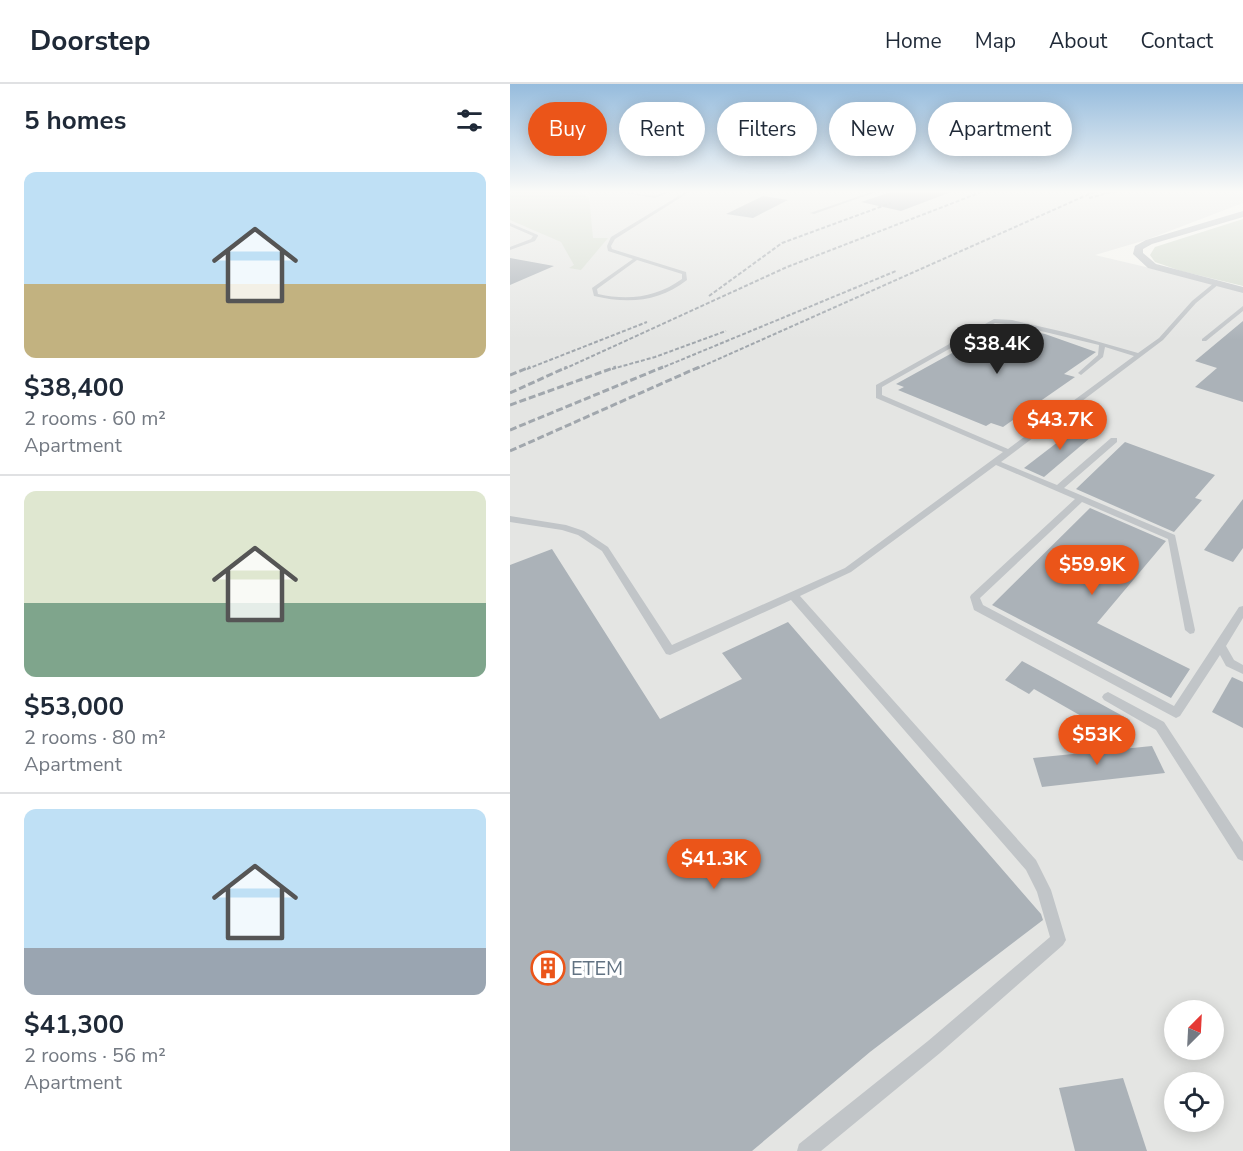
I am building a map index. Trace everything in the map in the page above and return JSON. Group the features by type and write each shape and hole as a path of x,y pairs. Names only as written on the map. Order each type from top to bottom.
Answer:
{"street":[{"path":"1153,241 1138,248 1138,254 1152,266 1243,290"}],"lane":[{"path":"510,249 531,241"},
{"path":"612,241 610,250 637,258 684,273 685,279 676,287 638,300 614,300 596,296 594,289 600,283 637,258"},
{"path":"510,519 564,526 581,533 605,549 670,651 848,570 1161,339 1194,302 1216,284"},
{"path":"1204,340 1233,320 1243,308"},
{"path":"1009,452 879,396 878,386 994,321 1011,320 1139,355"},
{"path":"1081,373 1101,356 1102,344"},
{"path":"1058,489 1114,440"},
{"path":"995,462 1172,537 1190,630"},
{"path":"1080,499 975,597 978,607 1176,713 1243,610"},
{"path":"793,595 997,823 1031,865 1044,890 1058,940 934,1047 806,1151"},
{"path":"1220,646 1230,663 1243,670"},
{"path":"1108,697 1160,726 1243,854"}],"shaded area":[{"path":"510,241 1143,241 1095,255 1243,290 1243,1151 510,1151"},
{"path":"558,241 606,241 581,270 569,268 574,265"},
{"path":"1175,241 1243,241 1243,286 1181,271 1155,262 1150,255 1155,247"}],"building":[{"path":"510,258 554,266 510,285"},
{"path":"1243,321 1243,402 1195,387 1217,368 1195,361"},
{"path":"1001,326 1045,334 1096,352 1064,374 1075,377 1003,427 991,423 986,426 898,390 904,387 896,384"},
{"path":"1080,425 1097,432 1044,477 1024,468"},
{"path":"1125,442 1215,475 1195,498 1202,500 1174,532 1076,489"},
{"path":"1243,499 1243,548 1233,562 1204,550"},
{"path":"1090,508 1166,541 1097,623 1190,669 1171,698 992,605"},
{"path":"552,549 660,719 742,679 722,653 788,622 1041,914 1043,920 870,1052 752,1151 510,1151 510,565"},
{"path":"1022,661 1130,720 1118,737 1034,689 1029,694 1005,680"},
{"path":"1232,677 1243,682 1243,728 1212,712"},
{"path":"1152,746 1165,773 1042,787 1033,758"},
{"path":"1123,1078 1147,1151 1075,1151 1059,1088"}],"railway":[{"path":"709,296 788,241"},
{"path":"564,369 787,267 855,241"},
{"path":"696,369 984,241"},
{"path":"659,369 896,271"},
{"path":"527,369 647,322"},
{"path":"612,369 655,357 726,331"},
{"path":"510,375 530,367"},
{"path":"510,393 567,367"},
{"path":"510,405 616,367"},
{"path":"510,430 663,367"},
{"path":"510,451 699,367"}],"place":[{"name":"ЕТЕМ","path":"548,968"}]}
